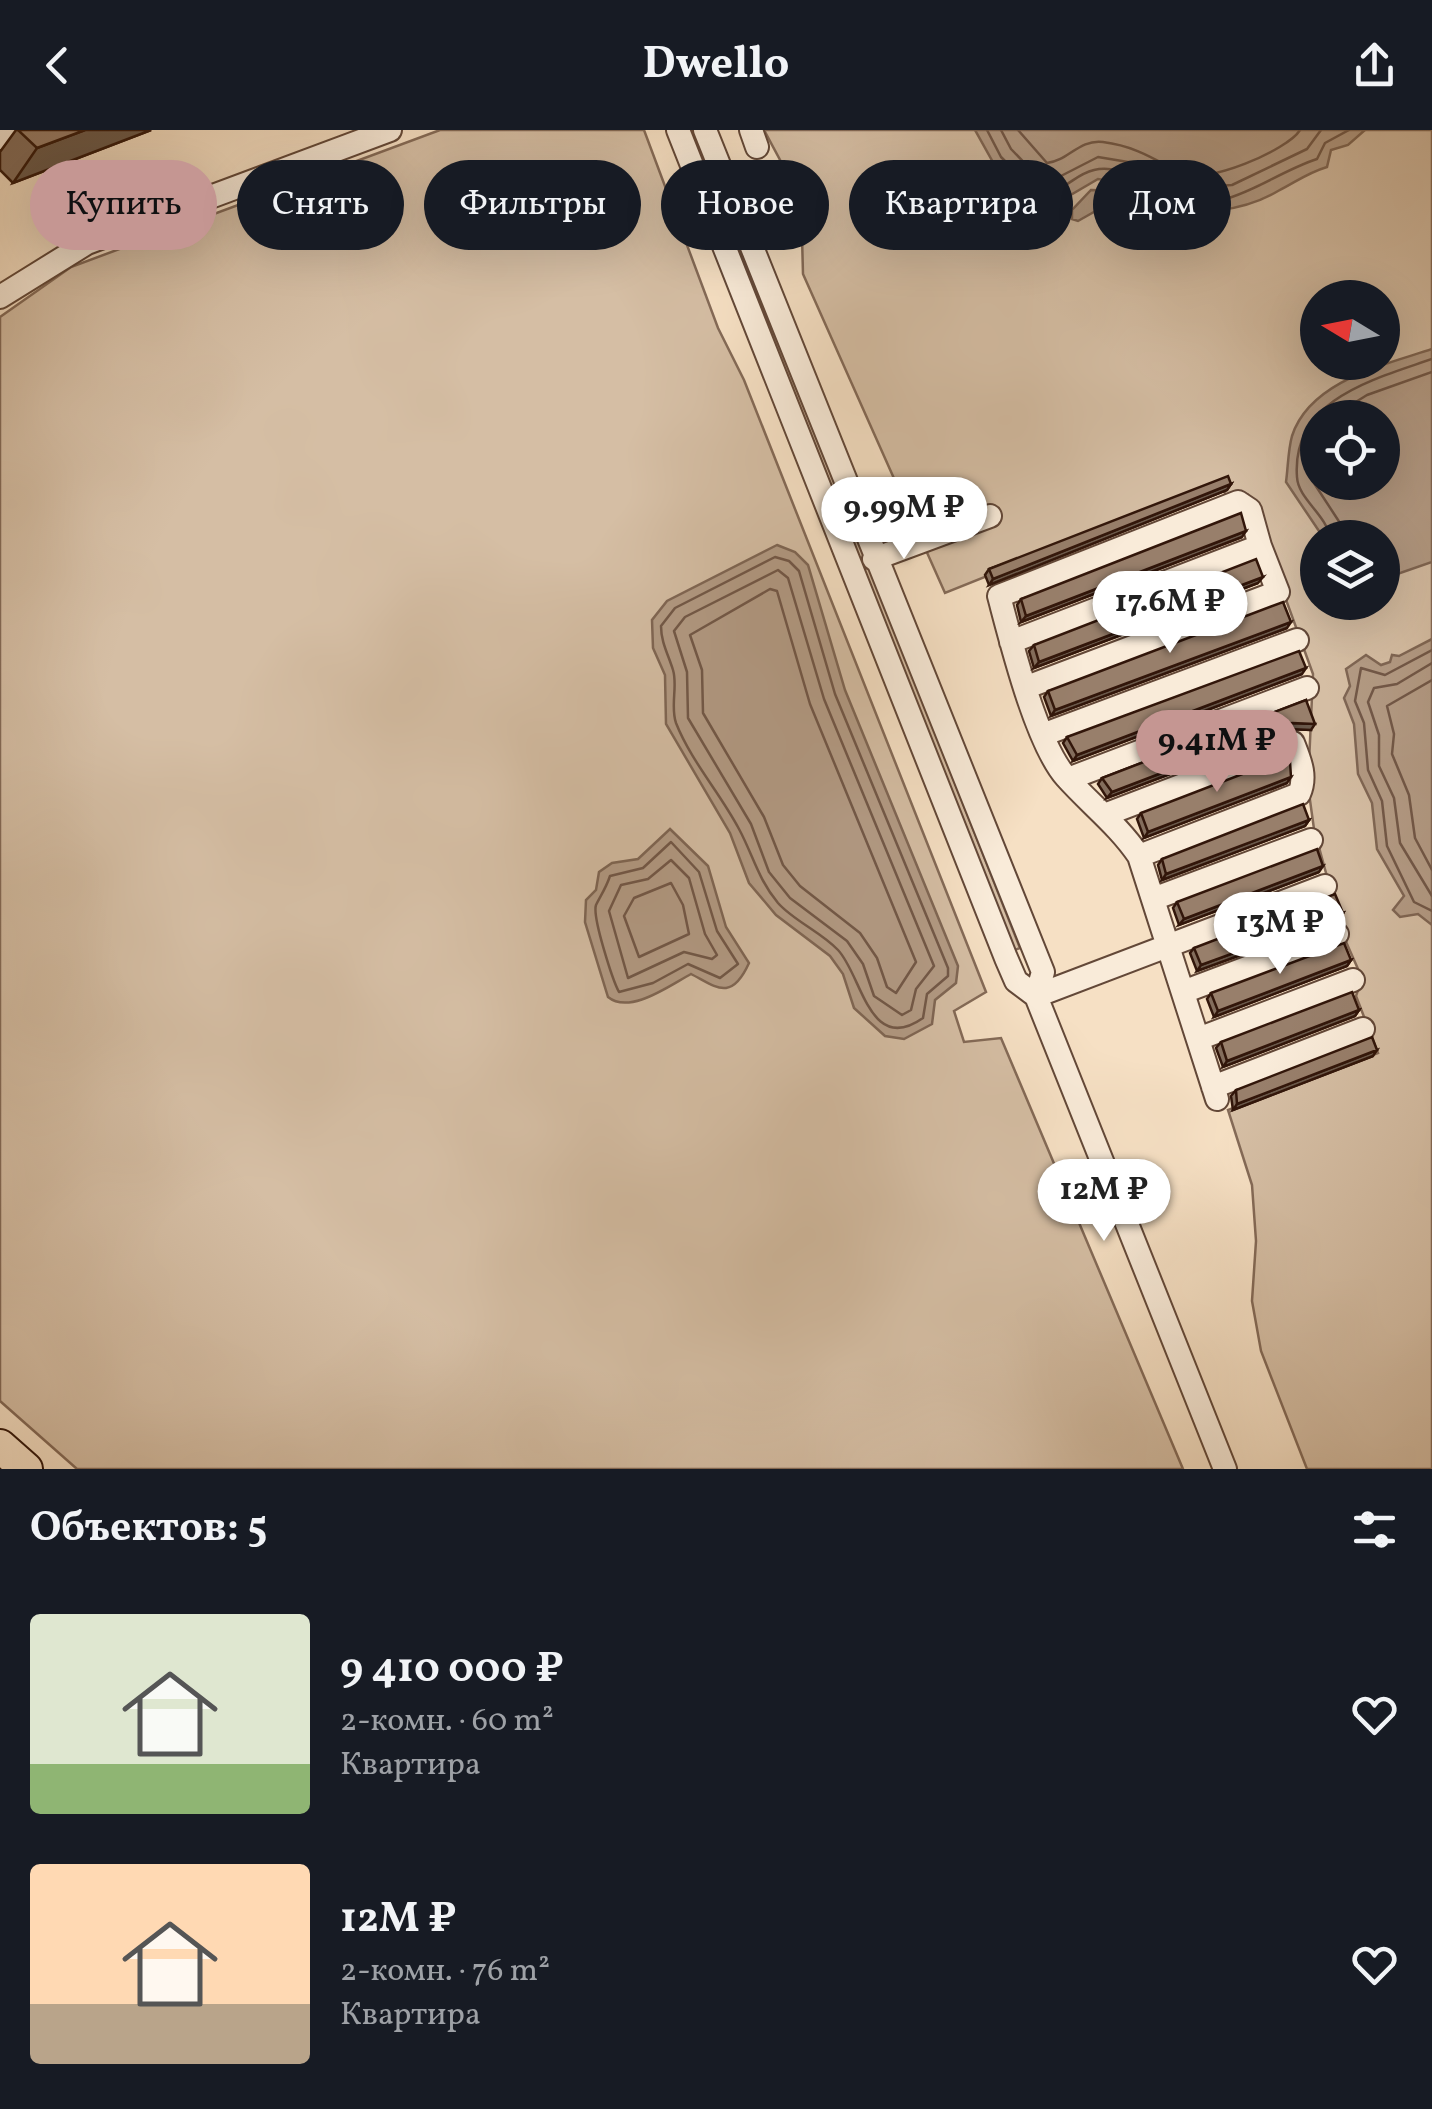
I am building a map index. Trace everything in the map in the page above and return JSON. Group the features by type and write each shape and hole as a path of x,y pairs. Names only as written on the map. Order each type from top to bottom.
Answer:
{"highway":[{"path":"0,1446 26,1469"}],"street":[{"path":"0,138 7,130"},
{"path":"0,297 86,244 390,130"},
{"path":"678,130 1006,958 1016,981 1036,996 1225,1469"},
{"path":"705,130 1042,972 1036,996"},
{"path":"1027,688 1278,592 1250,510 1238,502 999,596 1027,688 1068,779 1107,814 1139,856 1215,1093 1362,1030"},
{"path":"874,560 990,516"},
{"path":"1011,642 1260,546"},
{"path":"1045,734 1297,640"},
{"path":"1068,779 1307,688"},
{"path":"1107,814 1293,743 1302,766 1304,783 1299,794 1139,856"},
{"path":"1153,899 1311,840"},
{"path":"1036,996 1326,886"},
{"path":"1183,992 1337,934"},
{"path":"1198,1038 1353,980"}],"shaded area":[{"path":"440,130 644,130 661,175 661,250 689,250 986,992 954,1011 964,1042 1001,1038 1183,1469 77,1469 0,1401 0,317 71,267 117,250 217,250 217,213 237,205 237,250 404,250 404,160 359,160"},
{"path":"688,130 697,130 709,160 700,160"},
{"path":"764,130 1432,130 1432,1469 1307,1469 1261,1351 1252,1301 1256,1241 1252,1185 1228,1110 1378,1053 1356,996 1362,978 1343,935 1314,829 1308,786 1313,674 1248,495 1227,498 1220,482 945,593 803,274 802,250 829,250 829,160 780,160"},
{"path":"735,250 744,250 1020,948 1012,951"}],"water":[{"path":"975,130 1365,130 1348,145 1331,150 1327,167 1264,198 1231,208 1231,160 1093,160 1093,182 1073,194 1073,160 992,160"},
{"path":"1093,190 1093,213 1078,221 1073,219 1073,209"},
{"path":"1432,349 1432,562 1400,573 1400,520 1312,520 1286,482 1292,436 1300,419 1300,500 1400,500 1400,400 1316,400 1348,380 1400,380 1400,359"},
{"path":"777,545 795,552 808,565 845,690 958,966 956,983 935,1000 932,1024 904,1039 885,1036 854,1008 843,974 830,956 776,915 749,883 730,833 666,724 665,675 653,648 652,620 667,601"},
{"path":"1432,639 1432,925 1418,914 1400,917 1393,910 1404,896 1377,849 1372,803 1358,774 1354,724 1344,698 1350,686 1346,669 1366,655 1381,665 1390,662 1392,655 1399,656"},
{"path":"670,829 708,866 726,927 749,963 729,987 715,986 691,974 638,1001 617,1002 608,997 585,922 586,900 596,890 599,872 612,863 638,859"}],"building":[{"path":"18,130 85,130 37,148"},
{"path":"1228,476 1231,484 993,579 989,569"},
{"path":"1241,513 1246,531 1026,616 1021,599"},
{"path":"1256,559 1263,577 1039,662 1034,645"},
{"path":"1283,602 1291,622 1055,710 1048,691"},
{"path":"1299,651 1306,668 1077,755 1067,737"},
{"path":"1306,700 1315,724 1292,723 1112,792 1102,778"},
{"path":"1284,758 1290,762 1291,777 1148,832 1141,813"},
{"path":"1303,804 1309,820 1166,874 1162,859"},
{"path":"1317,849 1323,866 1184,919 1177,902"},
{"path":"1335,894 1343,913 1201,965 1194,948"},
{"path":"1344,943 1351,960 1218,1011 1211,993"},
{"path":"1352,992 1359,1010 1227,1061 1221,1042"},
{"path":"1372,1037 1377,1050 1237,1104 1236,1090"}]}
